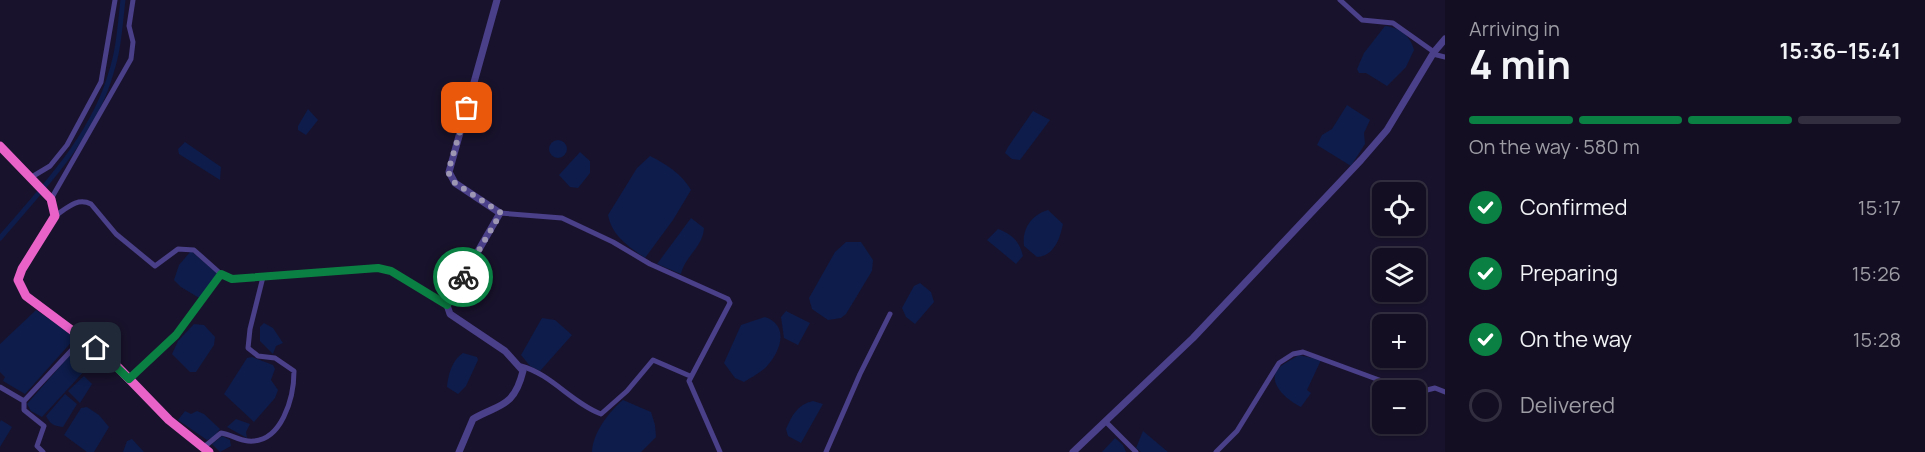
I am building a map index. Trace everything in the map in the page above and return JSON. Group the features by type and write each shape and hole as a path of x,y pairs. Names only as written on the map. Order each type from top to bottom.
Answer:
{"highway":[{"path":"0,146 49,197 55,216 22,269 18,280 26,296 109,358 169,420 207,450"}],"street":[{"path":"31,180 50,166 67,145 100,82 115,0"},
{"path":"49,197 131,59 133,42 129,26 133,0"},
{"path":"497,0 448,172 455,183 501,213 562,218 605,238 659,268 728,299 730,303 690,376 690,385 720,452"},
{"path":"1340,0 1362,20 1393,23 1434,53 1445,57"},
{"path":"1073,452 1192,339 1361,160 1387,130 1445,39"},
{"path":"55,216 74,202 86,201 123,241 154,266 178,249 194,250 221,274 232,279 378,268 391,271 447,305 450,314 505,351 521,366 537,372 568,397 601,414 627,391 653,360 690,376"},
{"path":"447,305 501,213"},
{"path":"129,379 176,335 221,274"},
{"path":"207,450 221,433 247,441 261,439 275,430 290,402 294,386 294,371 275,358 258,356 248,348 250,328 263,277"},
{"path":"826,452 860,374 890,314"},
{"path":"43,452 37,446 44,426 24,410 24,401 83,338"},
{"path":"1216,452 1237,431 1279,363 1293,354 1303,352 1390,384 1406,381 1423,390 1435,388 1445,392"},
{"path":"459,452 473,419 504,406 521,382 523,371 521,366"},
{"path":"0,387 24,401"},
{"path":"1106,422 1136,452"}],"water":[{"path":"1385,26 1404,33 1414,50 1406,67 1387,86 1366,73 1359,73 1357,69 1364,53"},
{"path":"1347,105 1370,120 1364,133 1365,144 1351,166 1317,145 1322,135 1332,129"},
{"path":"308,109 318,120 306,135 298,130 298,126"},
{"path":"1033,111 1050,120 1020,160 1012,159 1005,153"},
{"path":"554,140 562,140 567,145 565,156 554,158 549,153 549,145"},
{"path":"185,142 221,167 220,180 179,154 178,149"},
{"path":"580,152 590,161 590,173 578,188 570,187 559,175"},
{"path":"650,156 673,170 691,190 673,220 645,258 617,235 608,215 637,168"},
{"path":"1048,210 1063,224 1062,230 1052,250 1048,254 1037,257 1024,246 1026,228 1032,219"},
{"path":"691,218 704,228 703,235 681,274 657,264"},
{"path":"998,229 1011,236 1020,247 1023,256 1016,264 987,240"},
{"path":"846,242 861,242 873,260 872,271 846,314 841,318 828,320 812,309 809,298 835,252"},
{"path":"191,251 218,274 201,299 174,280 179,265"},
{"path":"920,283 931,292 934,302 915,324 906,317 902,308 914,286"},
{"path":"36,310 76,337 25,394 3,381 5,377 0,372 0,344"},
{"path":"786,311 810,323 798,345 784,338 781,317"},
{"path":"765,317 778,327 780,341 778,348 775,356 764,369 744,382 735,378 724,363 741,325"},
{"path":"542,318 555,320 572,335 540,371 530,366 521,355"},
{"path":"264,323 273,328 283,343 276,346 273,354 260,341 260,327"},
{"path":"194,324 204,325 215,337 214,345 196,372 190,372 172,354 178,341"},
{"path":"85,346 92,351 87,368 42,417 31,411 27,404 77,347"},
{"path":"463,353 477,357 478,360 466,386 458,394 447,387 453,364"},
{"path":"1299,355 1321,360 1307,390 1311,393 1301,407 1279,390 1275,378 1281,366"},
{"path":"252,357 273,365 275,369 271,380 278,390 275,398 254,422 224,394 247,358"},
{"path":"84,376 92,384 80,403 68,391"},
{"path":"65,394 77,404 63,427 53,424 46,416"},
{"path":"623,400 651,412 656,437 641,452 592,452 595,437 603,423"},
{"path":"813,401 823,404 801,443 788,436 786,429 796,411"},
{"path":"87,407 99,415 109,427 94,452 87,452 64,435 81,408"},
{"path":"185,411 191,414 197,411 204,414 220,429 214,437 207,440 178,420"},
{"path":"236,419 250,424 246,432 247,438 227,427"},
{"path":"1,420 12,427 0,447 0,422"},
{"path":"1143,431 1168,452 1141,452 1136,448"},
{"path":"222,436 230,440 231,446 220,452 212,444"},
{"path":"1115,438 1123,445 1126,452 1102,452"},
{"path":"132,439 144,452 123,452 127,441"}],"waterway":[{"path":"0,238 49,181 92,119 114,64 123,0"}],"way so far":[{"path":"463,277 501,213 455,183 448,172 467,108"}],"route":[{"path":"96,348 129,379 176,335 221,274 232,279 378,268 391,271 406,279 447,305 463,277"}]}
